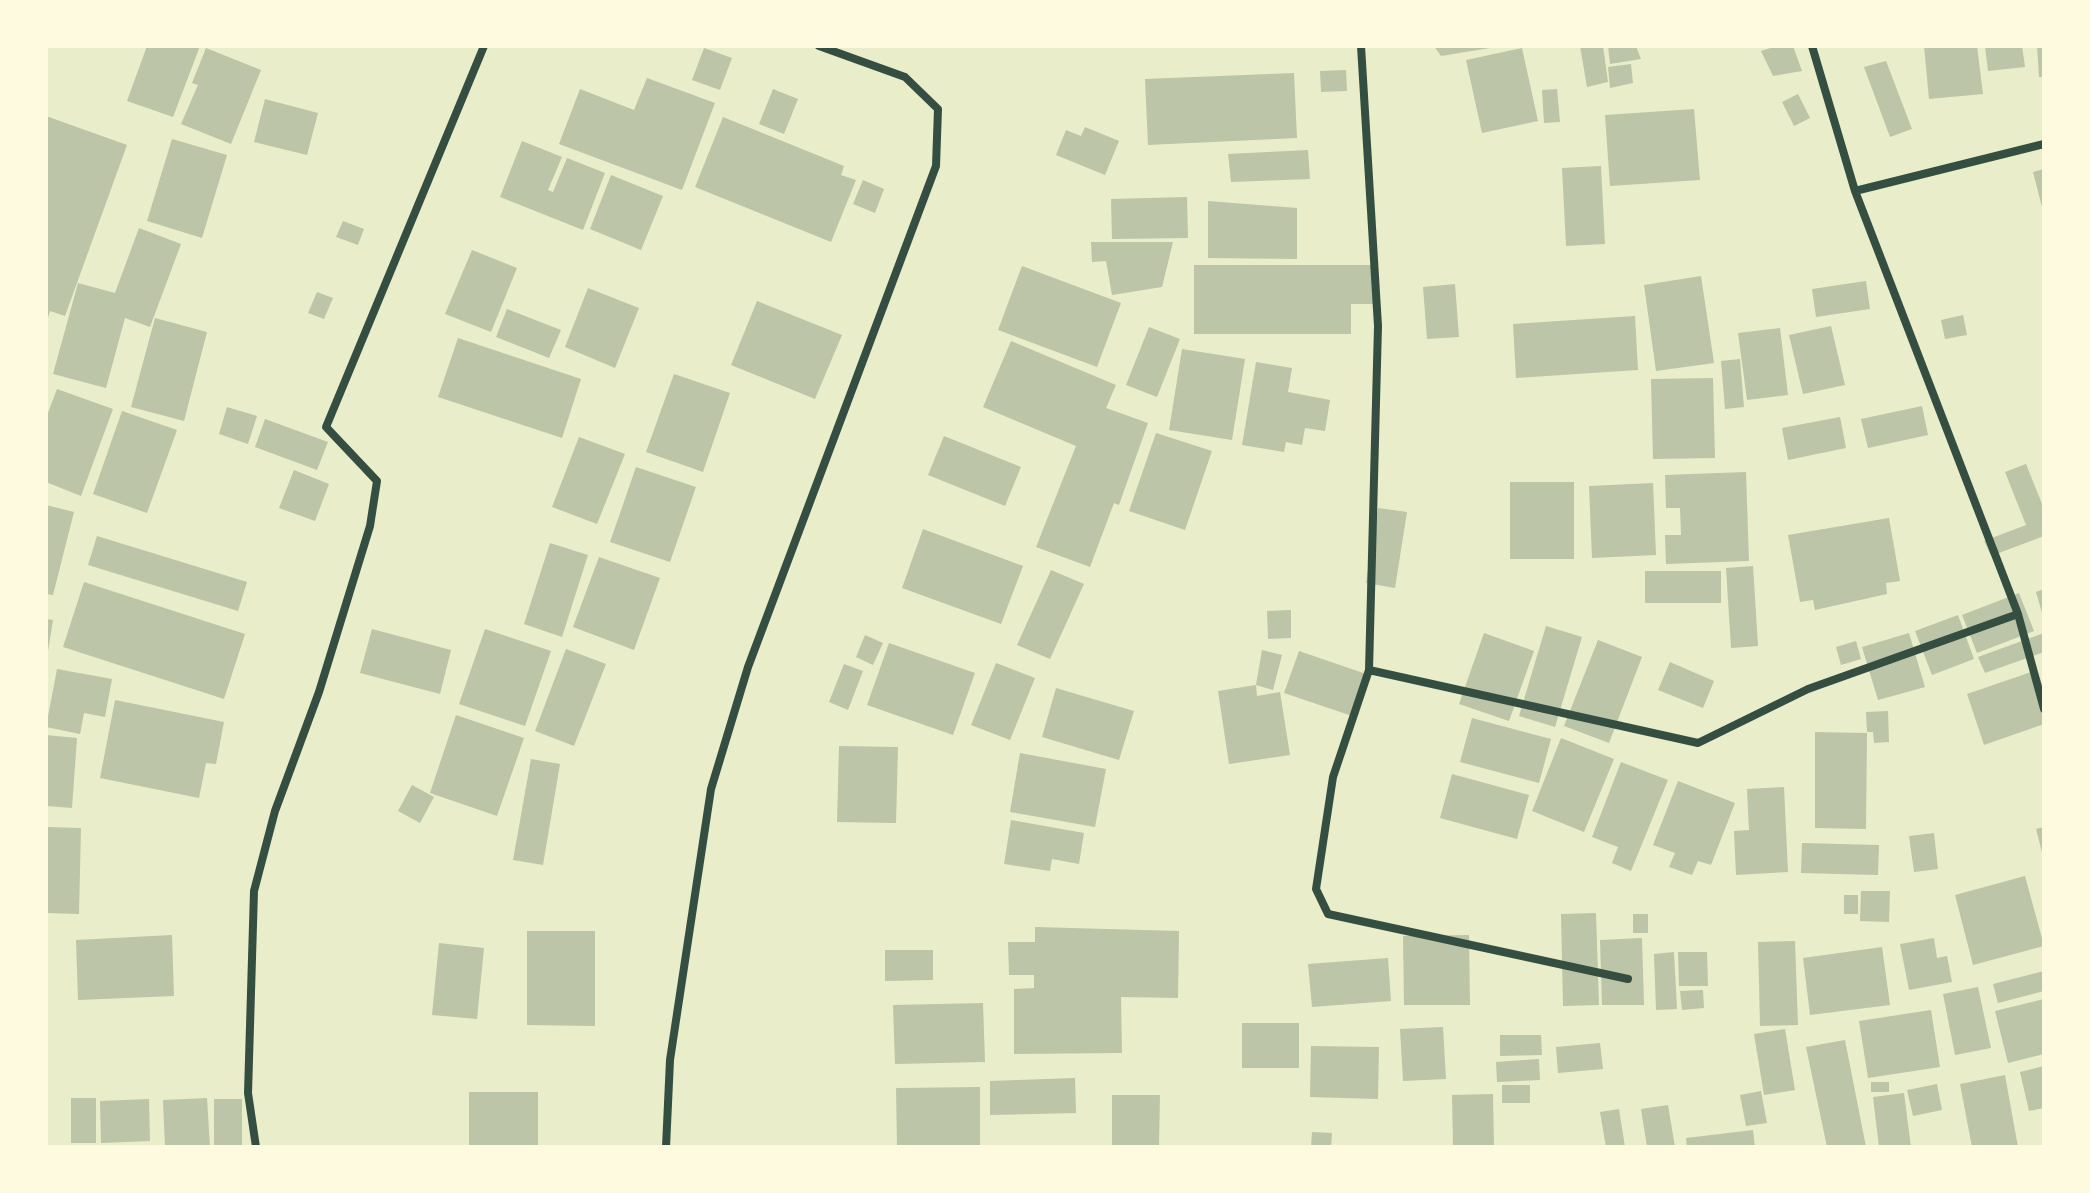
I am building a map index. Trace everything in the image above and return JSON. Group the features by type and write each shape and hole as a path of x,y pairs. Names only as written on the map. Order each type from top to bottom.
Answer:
{"street":[{"path":"256,1147 248,1093 254,891 275,811 319,692 370,526 377,481 326,427 484,46"},
{"path":"666,1147 670,1060 711,789 748,667 936,166 938,109 905,77 819,46"},
{"path":"1361,46 1378,326 1369,670 1333,777 1316,889 1328,914 1628,979"},
{"path":"1812,46 1855,191 2018,614 2044,709"},
{"path":"1855,191 2044,144"},
{"path":"1369,670 1698,743 1808,689 2018,614"}],"building":[{"path":"147,46 200,46 173,117 127,101"},
{"path":"1434,46 1489,46 1490,48 1441,56"},
{"path":"1580,46 1603,46 1608,82 1587,87"},
{"path":"1608,46 1636,46 1641,59 1610,64"},
{"path":"1777,46 1793,46 1802,71 1773,76 1761,51"},
{"path":"1924,46 1977,46 1983,94 1929,99"},
{"path":"1985,46 2022,46 2025,67 1988,71"},
{"path":"2037,46 2044,46 2044,77 2039,77"},
{"path":"206,48 261,70 231,144 181,124 198,85 192,83"},
{"path":"704,48 732,58 720,90 692,80"},
{"path":"1522,48 1538,121 1482,133 1466,60"},
{"path":"1886,61 1912,129 1890,137 1864,67"},
{"path":"1631,64 1633,83 1610,88 1608,67"},
{"path":"1346,70 1347,91 1321,92 1320,71"},
{"path":"1294,73 1297,138 1148,145 1145,79"},
{"path":"647,78 715,103 682,190 559,144 580,89 634,110"},
{"path":"773,89 798,99 784,134 759,124"},
{"path":"1557,89 1560,122 1544,123 1542,90"},
{"path":"1798,94 1810,118 1794,126 1782,102"},
{"path":"265,99 318,113 307,155 254,142"},
{"path":"1694,109 1700,180 1610,186 1605,115"},
{"path":"46,116 127,145 65,316 50,311 47,321"},
{"path":"723,117 844,166 841,175 856,180 831,242 695,187"},
{"path":"1085,127 1119,141 1105,175 1056,155 1066,130 1081,136"},
{"path":"172,139 227,155 202,238 147,221"},
{"path":"522,141 562,157 548,190 553,192 567,158 605,173 583,230 500,197"},
{"path":"1308,150 1310,179 1231,182 1228,154"},
{"path":"1601,166 1605,244 1566,246 1562,168"},
{"path":"2044,169 2044,211 2043,211 2033,172"},
{"path":"611,175 663,196 641,250 590,229"},
{"path":"863,180 884,189 875,213 853,204"},
{"path":"1187,197 1188,238 1112,239 1111,199"},
{"path":"1208,201 1297,208 1297,259 1208,258"},
{"path":"343,221 364,229 358,245 336,237"},
{"path":"139,228 181,244 150,327 125,318 106,388 53,374 78,283 115,293"},
{"path":"1091,242 1173,242 1162,287 1112,295 1106,261 1092,262"},
{"path":"472,250 517,268 491,332 445,314"},
{"path":"1194,265 1375,265 1375,304 1351,304 1351,334 1194,334"},
{"path":"1022,266 1121,303 1097,367 998,330"},
{"path":"1701,276 1714,363 1656,371 1644,285"},
{"path":"1866,281 1870,309 1816,317 1812,289"},
{"path":"1455,284 1459,337 1427,339 1423,287"},
{"path":"588,288 639,308 615,368 565,347"},
{"path":"317,292 333,298 324,319 308,313"},
{"path":"757,301 842,335 815,399 731,365"},
{"path":"507,309 561,330 549,358 496,337"},
{"path":"1963,315 1967,335 1945,339 1941,320"},
{"path":"1635,316 1638,370 1516,378 1513,324"},
{"path":"155,318 207,332 184,421 131,407"},
{"path":"1831,326 1845,385 1803,394 1789,335"},
{"path":"1149,327 1180,339 1157,397 1126,385"},
{"path":"1780,328 1788,395 1747,400 1738,333"},
{"path":"458,338 581,379 562,438 438,397"},
{"path":"1011,341 1116,385 1106,408 1148,423 1119,505 1114,503 1090,567 1036,547 1076,446 983,407"},
{"path":"1182,349 1245,359 1232,440 1169,430"},
{"path":"1740,359 1744,407 1725,409 1721,361"},
{"path":"1256,362 1292,368 1288,392 1330,400 1325,431 1305,428 1302,445 1286,442 1284,452 1242,445"},
{"path":"674,374 730,393 703,472 646,452"},
{"path":"1713,378 1715,458 1653,459 1651,379"},
{"path":"57,389 113,409 81,496 46,482 46,418"},
{"path":"1922,406 1928,435 1868,448 1861,419"},
{"path":"227,407 257,416 248,444 219,434"},
{"path":"122,411 177,430 147,513 93,494"},
{"path":"1840,417 1846,448 1788,460 1782,428"},
{"path":"265,419 328,442 317,470 255,447"},
{"path":"1156,433 1212,451 1185,530 1129,511"},
{"path":"944,436 1021,467 1005,506 928,475"},
{"path":"579,437 625,454 597,524 552,507"},
{"path":"2026,464 2044,509 2044,536 1991,556 1984,541 2026,525 2005,472"},
{"path":"636,467 696,487 670,562 610,542"},
{"path":"294,470 329,484 315,521 279,508"},
{"path":"1746,472 1749,561 1666,564 1665,535 1681,535 1680,508 1666,508 1665,475"},
{"path":"1510,482 1574,482 1574,559 1510,559"},
{"path":"1653,483 1656,555 1592,558 1589,486"},
{"path":"46,505 74,512 53,595 46,594"},
{"path":"1378,508 1407,512 1395,588 1366,583"},
{"path":"1889,518 1900,581 1886,583 1887,594 1815,610 1813,600 1800,602 1788,535"},
{"path":"923,529 1023,566 1001,624 902,588"},
{"path":"97,536 247,582 238,611 88,565"},
{"path":"550,543 588,555 562,637 524,624"},
{"path":"599,557 660,578 634,650 573,627"},
{"path":"1753,566 1758,646 1731,648 1726,568"},
{"path":"1051,570 1084,584 1050,659 1017,645"},
{"path":"1645,571 1721,571 1721,603 1645,603"},
{"path":"84,582 245,634 224,699 63,647"},
{"path":"2044,589 2044,616 2043,616 2036,592"},
{"path":"2019,593 2034,631 1977,653 1962,615"},
{"path":"1291,610 1291,638 1268,639 1267,611"},
{"path":"1958,615 1974,659 1932,675 1915,631"},
{"path":"46,619 53,620 48,651 46,651"},
{"path":"1546,626 1582,637 1555,727 1519,716"},
{"path":"372,629 451,650 440,694 360,673"},
{"path":"485,629 551,651 525,726 459,704"},
{"path":"1484,633 1534,651 1509,721 1459,704"},
{"path":"1909,633 1925,687 1878,700 1862,647"},
{"path":"2044,633 2044,652 1985,673 1978,657"},
{"path":"865,635 883,643 873,665 856,657"},
{"path":"1598,640 1642,657 1609,743 1564,726"},
{"path":"1856,641 1861,659 1841,665 1836,647"},
{"path":"889,643 975,673 953,735 867,705"},
{"path":"566,649 606,664 574,746 535,731"},
{"path":"1262,650 1282,655 1273,690 1256,685"},
{"path":"1299,651 1369,675 1355,717 1284,693"},
{"path":"1670,662 1714,681 1703,708 1658,690"},
{"path":"996,663 1035,678 1010,740 971,725"},
{"path":"844,664 863,671 848,710 829,702"},
{"path":"57,669 112,679 105,717 84,713 80,734 46,727"},
{"path":"2037,670 2044,690 2044,724 1984,745 1967,694"},
{"path":"1256,685 1257,696 1280,692 1290,755 1229,764 1218,691"},
{"path":"1056,688 1134,711 1119,760 1042,737"},
{"path":"115,700 224,722 216,764 206,763 199,798 100,778"},
{"path":"1888,711 1889,742 1874,743 1873,732 1867,732 1866,712"},
{"path":"456,715 524,738 497,816 430,793"},
{"path":"1472,718 1551,739 1539,783 1460,762"},
{"path":"1815,732 1867,733 1866,829 1815,828"},
{"path":"46,735 77,738 72,808 46,806"},
{"path":"1561,738 1614,759 1584,832 1532,811"},
{"path":"839,746 898,747 896,823 837,822"},
{"path":"1020,753 1106,769 1095,827 1010,812"},
{"path":"531,759 560,764 543,865 513,860"},
{"path":"1621,762 1668,780 1631,871 1612,863 1618,847 1592,837"},
{"path":"1452,774 1529,795 1517,839 1440,818"},
{"path":"1678,781 1735,803 1711,865 1698,861 1692,875 1669,867 1675,853 1653,845"},
{"path":"412,785 434,797 420,823 398,811"},
{"path":"1784,787 1788,872 1736,875 1734,831 1749,830 1747,789"},
{"path":"1011,820 1084,833 1079,864 1052,859 1050,871 1004,864"},
{"path":"46,827 81,828 79,914 46,913"},
{"path":"2044,827 2044,856 2043,856 2036,829"},
{"path":"1934,833 1938,869 1914,872 1909,836"},
{"path":"1802,843 1879,845 1878,875 1801,873"},
{"path":"2025,876 2044,946 1973,965 1955,895"},
{"path":"1861,891 1890,891 1889,922 1860,921"},
{"path":"1844,895 1858,895 1858,914 1844,914"},
{"path":"1596,913 1599,1005 1563,1006 1561,914"},
{"path":"1633,914 1648,914 1648,933 1633,933"},
{"path":"1035,927 1179,931 1178,998 1121,997 1122,1053 1014,1054 1014,989 1034,988 1034,975 1009,975 1008,942 1035,942"},
{"path":"527,931 595,931 595,1026 527,1025"},
{"path":"172,935 174,996 78,1000 76,940"},
{"path":"1469,935 1470,1005 1404,1005 1403,936"},
{"path":"1642,938 1644,1005 1602,1005 1600,940"},
{"path":"1934,938 1937,958 1947,956 1952,982 1909,990 1900,944"},
{"path":"1795,941 1798,1025 1760,1026 1758,942"},
{"path":"439,943 484,948 477,1019 432,1015"},
{"path":"1882,947 1890,1005 1810,1015 1803,958"},
{"path":"885,950 933,950 933,980 885,981"},
{"path":"1674,952 1677,1009 1656,1010 1654,954"},
{"path":"1678,952 1707,952 1708,986 1679,986"},
{"path":"1388,958 1391,1001 1312,1007 1308,964"},
{"path":"2044,971 2044,991 1998,1003 1993,984"},
{"path":"1978,987 1991,1048 1955,1055 1943,994"},
{"path":"1703,990 1704,1008 1682,1010 1680,991"},
{"path":"2044,999 2044,1054 2008,1063 1995,1011"},
{"path":"983,1003 985,1062 895,1064 893,1005"},
{"path":"1931,1010 1940,1067 1868,1078 1859,1021"},
{"path":"1242,1023 1299,1023 1299,1068 1242,1068"},
{"path":"1443,1027 1446,1079 1403,1081 1400,1029"},
{"path":"1785,1029 1795,1090 1764,1095 1754,1034"},
{"path":"1500,1035 1541,1035 1542,1055 1500,1056"},
{"path":"1845,1040 1866,1147 1827,1147 1806,1047"},
{"path":"1600,1043 1603,1069 1558,1073 1556,1047"},
{"path":"1311,1046 1379,1047 1378,1099 1310,1097"},
{"path":"1539,1059 1540,1080 1497,1082 1496,1062"},
{"path":"2044,1066 2044,1108 2029,1111 2020,1072"},
{"path":"2005,1075 2018,1147 1972,1147 1960,1084"},
{"path":"1075,1078 1076,1113 990,1115 990,1081"},
{"path":"1871,1082 1889,1082 1889,1092 1871,1092"},
{"path":"1937,1084 1942,1110 1913,1116 1907,1090"},
{"path":"1502,1085 1530,1085 1530,1103 1502,1103"},
{"path":"980,1087 980,1147 897,1147 896,1088"},
{"path":"1761,1091 1767,1123 1746,1126 1740,1095"},
{"path":"469,1092 538,1092 538,1147 469,1147"},
{"path":"1904,1093 1911,1147 1879,1147 1873,1097"},
{"path":"1493,1094 1494,1147 1453,1147 1452,1095"},
{"path":"1112,1095 1160,1095 1159,1146 1112,1145"},
{"path":"71,1098 96,1098 96,1143 71,1143"},
{"path":"207,1098 210,1147 165,1147 163,1100"},
{"path":"149,1099 150,1141 101,1143 100,1101"},
{"path":"214,1099 242,1099 242,1147 214,1147"},
{"path":"1668,1105 1675,1147 1647,1147 1641,1109"},
{"path":"1619,1109 1625,1147 1606,1147 1600,1112"},
{"path":"1753,1130 1755,1147 1687,1147 1686,1138"},
{"path":"1312,1132 1332,1133 1331,1147 1311,1147"}]}
